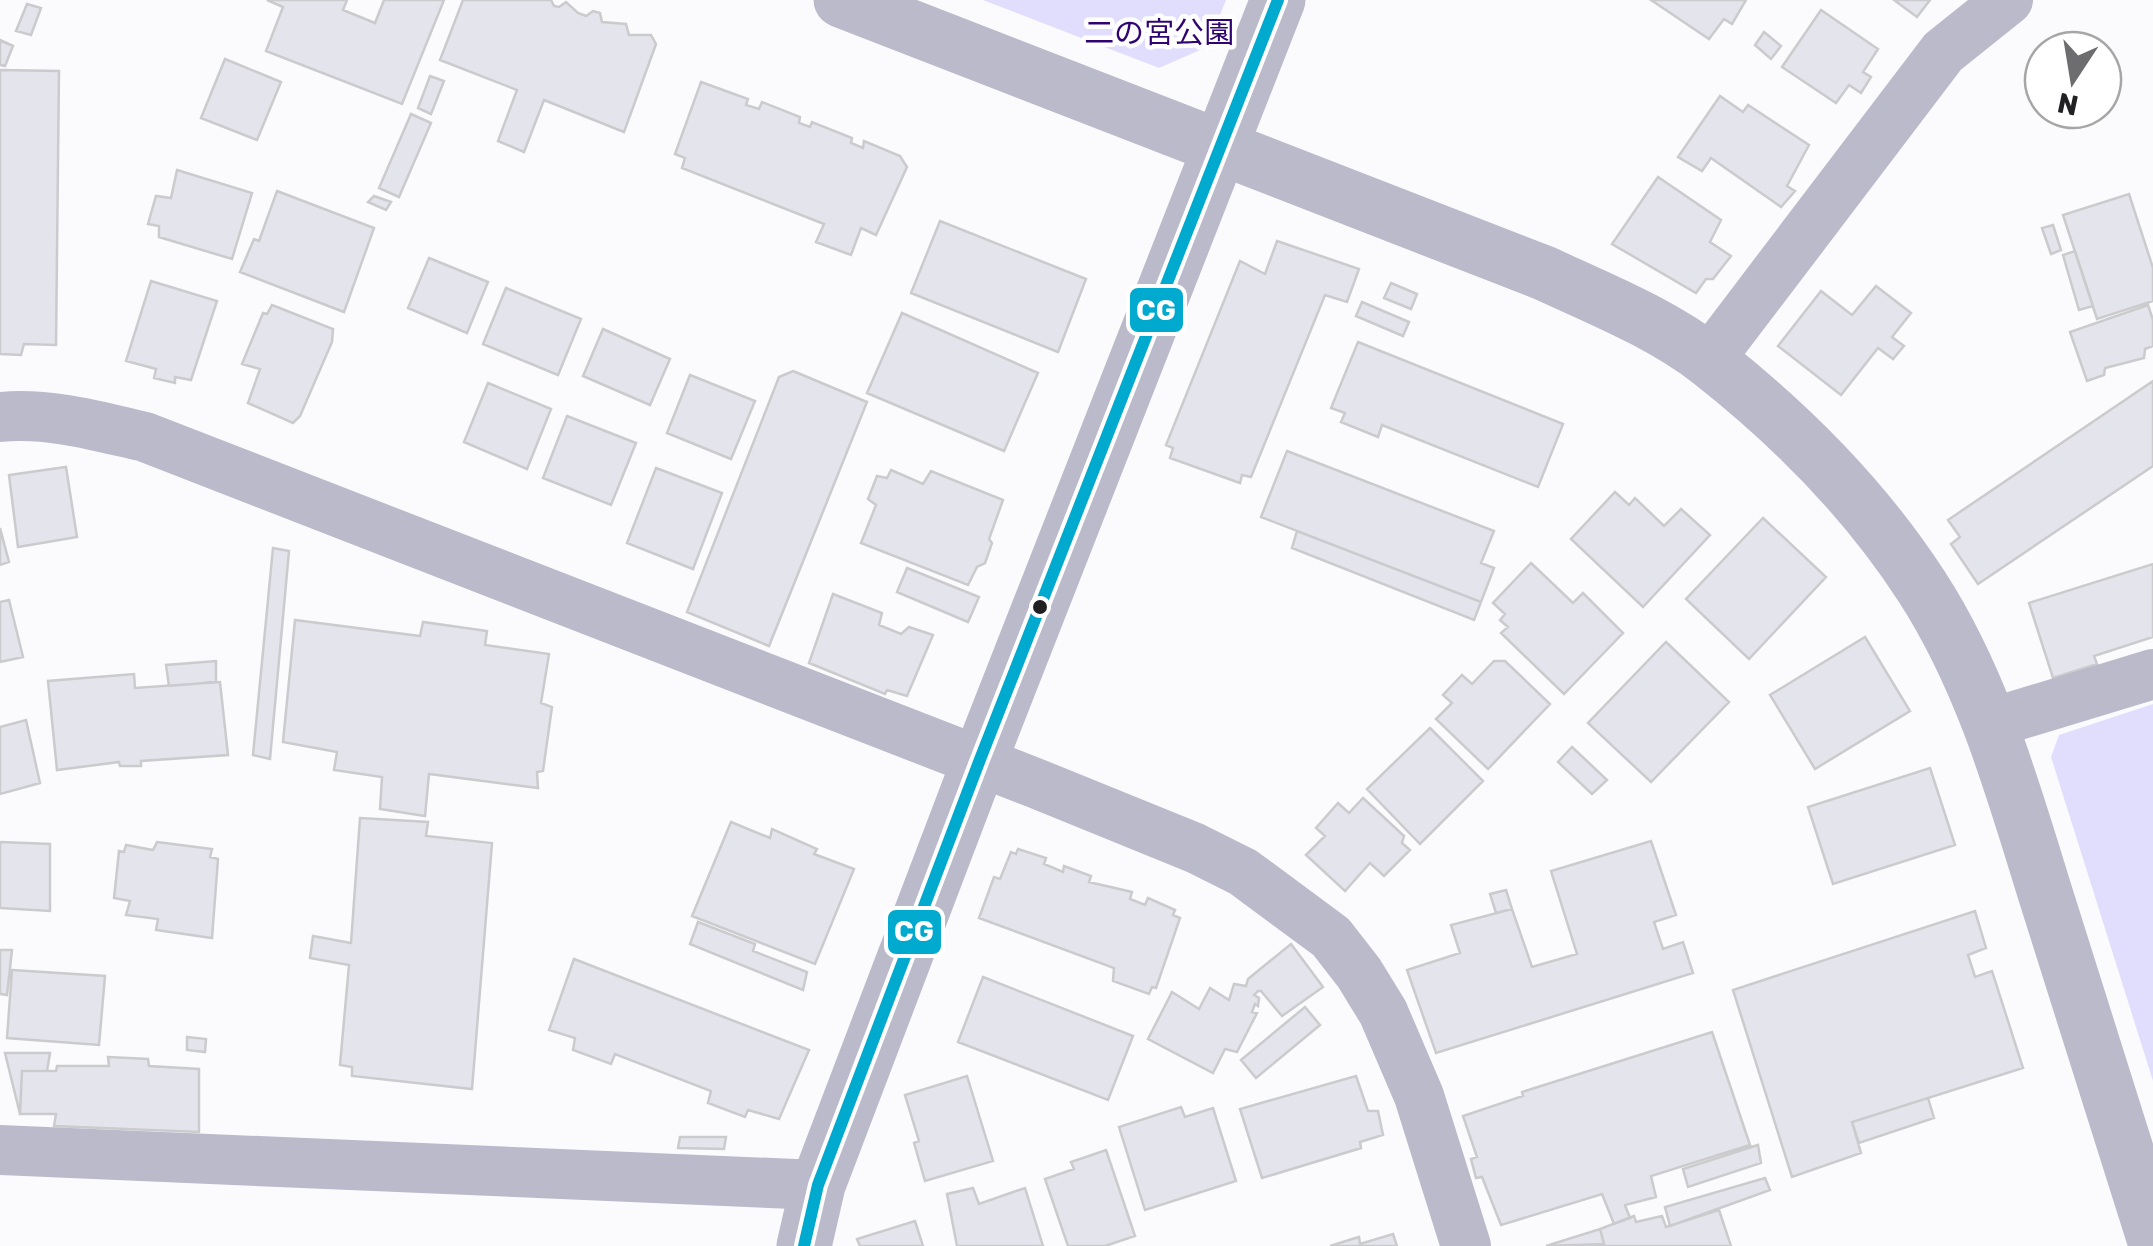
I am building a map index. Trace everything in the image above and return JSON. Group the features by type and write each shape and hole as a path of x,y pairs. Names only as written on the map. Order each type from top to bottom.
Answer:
{"street":[{"path":"841,0 1544,273 1633,314 1709,360 1799,442 1850,492 1889,538 1925,591 1992,723 2153,1235"},
{"path":"804,1246 818,1185 1278,0"},
{"path":"1709,360 1942,52 2008,0"},
{"path":"0,417 21,414 92,424 145,437 979,762 1195,848 1243,872 1330,937 1383,1012 1419,1096 1466,1246"},
{"path":"1992,723 2153,674"},
{"path":"0,1150 818,1185"}],"green space":[{"name":"二の宮公園","path":"983,0 1226,0 1207,47 1159,68"},
{"path":"2153,704 2153,1081 2051,757 2059,735"}],"building":[{"path":"267,0 347,0 343,10 375,23 384,0 444,0 402,104 266,51 283,7"},
{"path":"463,0 551,0 559,7 566,2 586,16 593,11 600,13 602,22 626,24 629,35 651,35 656,44 624,132 544,100 524,152 498,141 517,90 440,60"},
{"path":"1651,0 1746,0 1732,24 1724,19 1709,39"},
{"path":"1894,0 1930,0 1917,17"},
{"path":"27,4 41,8 31,35 16,31"},
{"path":"1821,10 1878,49 1863,72 1871,77 1861,93 1849,85 1836,103 1782,67"},
{"path":"1764,32 1781,46 1771,59 1755,45"},
{"path":"0,40 13,46 5,66 0,65"},
{"path":"225,59 281,82 257,140 201,118"},
{"path":"0,70 59,71 56,345 24,344 21,355 0,354"},
{"path":"430,76 444,81 431,114 418,108"},
{"path":"701,82 748,99 746,105 759,109 762,102 800,117 799,123 810,127 812,122 852,138 851,143 863,148 864,141 900,156 907,167 876,235 861,228 851,255 816,242 824,224 682,168 685,158 675,154"},
{"path":"1720,96 1743,112 1748,105 1809,145 1787,186 1795,191 1781,207 1711,158 1702,171 1678,157"},
{"path":"411,114 431,123 399,197 379,188"},
{"path":"177,170 252,193 232,259 159,237 159,226 148,224 156,196 171,198"},
{"path":"1658,177 1721,220 1710,242 1731,256 1696,293 1612,244"},
{"path":"277,191 374,228 344,312 240,272 254,239 259,241"},
{"path":"2129,194 2153,268 2153,301 2097,319 2063,215"},
{"path":"374,196 391,202 386,210 368,202"},
{"path":"940,221 1086,279 1058,352 911,293"},
{"path":"2053,225 2061,250 2051,254 2042,228"},
{"path":"1277,241 1359,269 1347,302 1325,295 1251,477 1242,475 1240,483 1170,458 1173,448 1166,445 1240,261 1265,274"},
{"path":"2075,251 2093,306 2079,310 2063,255"},
{"path":"429,258 488,282 467,333 408,308"},
{"path":"151,281 217,301 191,380 175,377 175,383 154,378 156,369 126,361"},
{"path":"1391,283 1417,294 1411,309 1384,298"},
{"path":"1876,286 1911,313 1892,337 1904,346 1893,359 1878,348 1841,395 1778,346 1821,291 1852,315"},
{"path":"506,288 581,319 558,375 483,344"},
{"path":"1362,302 1409,322 1403,336 1356,316"},
{"path":"272,305 333,329 332,342 300,416 293,423 248,403 260,369 242,364 263,313 267,314"},
{"path":"2148,305 2153,320 2153,346 2145,349 2144,358 2105,368 2104,375 2087,381 2070,332"},
{"path":"902,313 1038,373 1004,451 867,393"},
{"path":"603,329 670,359 650,405 583,376"},
{"path":"1358,342 1563,424 1538,487 1382,425 1378,437 1341,422 1345,413 1331,408"},
{"path":"793,371 867,402 769,646 687,612 779,377"},
{"path":"690,375 755,401 731,459 667,433"},
{"path":"2153,381 2153,466 1978,584 1951,544 1960,537 1948,520"},
{"path":"488,383 551,409 527,469 464,442"},
{"path":"567,416 636,443 611,505 543,478"},
{"path":"1287,451 1494,531 1481,563 1494,568 1481,602 1261,517"},
{"path":"66,467 77,537 18,547 9,475"},
{"path":"656,468 722,493 693,569 627,543"},
{"path":"891,470 923,484 931,471 1003,500 985,563 977,567 968,585 861,543 876,505 868,499 877,476 887,478"},
{"path":"1615,492 1629,505 1635,498 1664,526 1681,509 1710,535 1643,607 1571,539"},
{"path":"1763,518 1826,577 1749,659 1686,599"},
{"path":"0,528 9,562 0,565"},
{"path":"1297,531 1481,602 1474,620 1292,548"},
{"path":"273,548 289,551 270,759 253,755"},
{"path":"1531,563 1573,603 1583,593 1623,633 1564,694 1501,633 1508,627 1500,620 1505,614 1493,603"},
{"path":"2153,564 2153,637 2094,656 2097,664 2053,678 2029,603"},
{"path":"907,568 979,597 968,622 897,592"},
{"path":"833,594 882,613 879,625 901,634 909,627 933,635 907,696 887,690 885,694 809,663"},
{"path":"9,600 23,657 0,662 0,602"},
{"path":"295,620 420,636 423,622 487,631 485,645 549,654 541,703 552,707 543,771 537,772 538,788 429,774 425,816 380,809 382,777 334,770 337,752 283,742"},
{"path":"1865,637 1910,711 1815,769 1770,695"},
{"path":"1666,642 1729,702 1651,782 1588,723"},
{"path":"216,661 216,682 169,686 166,665"},
{"path":"1494,661 1505,661 1550,704 1488,769 1436,719 1452,703 1443,695 1462,675 1472,684"},
{"path":"134,674 135,688 220,682 228,755 141,761 141,766 120,766 119,762 57,770 48,681"},
{"path":"26,720 40,783 0,794 0,727"},
{"path":"1430,728 1483,781 1420,844 1367,789"},
{"path":"1572,747 1607,780 1592,794 1558,762"},
{"path":"1930,768 1955,845 1833,884 1808,807"},
{"path":"1363,798 1404,836 1402,843 1410,850 1384,876 1370,863 1345,891 1306,855 1325,836 1316,828 1338,803 1349,813"},
{"path":"360,818 428,822 426,836 492,843 472,1089 352,1076 352,1067 340,1065 349,965 310,958 313,936 351,943"},
{"path":"731,822 770,838 772,829 817,849 814,854 854,869 815,964 692,916"},
{"path":"1651,841 1676,915 1654,922 1663,949 1683,942 1693,973 1436,1053 1407,970 1460,953 1451,925 1512,909 1532,967 1577,954 1551,871"},
{"path":"0,842 50,844 50,911 0,908"},
{"path":"157,842 212,849 210,857 218,859 212,938 156,930 158,919 126,915 130,901 114,898 119,851 124,852 126,845 153,850"},
{"path":"1018,849 1046,858 1044,864 1063,872 1064,866 1091,876 1089,882 1132,892 1130,899 1145,905 1148,898 1175,910 1173,915 1180,918 1156,988 1152,987 1149,994 1113,981 1114,968 979,918 994,877 1000,879 1011,852 1016,854"},
{"path":"1506,890 1512,909 1496,913 1490,894"},
{"path":"1975,911 1986,948 1968,955 1975,977 1992,971 2023,1068 1852,1122 1861,1153 1792,1177 1733,990"},
{"path":"698,922 755,944 753,951 807,972 803,990 690,944"},
{"path":"1291,944 1323,987 1282,1016 1258,991 1254,995 1259,998 1258,1006 1255,1004 1252,1012 1257,1013 1237,1052 1225,1049 1213,1073 1148,1039 1172,992 1199,1009 1210,988 1229,1000 1234,984 1246,986 1248,979"},
{"path":"0,950 12,950 7,995 0,994"},
{"path":"574,959 809,1050 779,1119 748,1110 745,1117 708,1103 711,1091 615,1054 611,1064 573,1050 575,1038 549,1030"},
{"path":"12,970 105,976 99,1045 7,1038"},
{"path":"983,977 1133,1036 1108,1100 958,1042"},
{"path":"1305,1007 1320,1025 1256,1078 1241,1060"},
{"path":"1712,1032 1750,1145 1651,1176 1656,1197 1625,1205 1630,1218 1614,1224 1602,1194 1501,1225 1482,1177 1476,1178 1471,1159 1477,1157 1463,1116 1523,1096 1522,1092"},
{"path":"187,1037 206,1039 205,1052 187,1050"},
{"path":"5,1053 50,1053 47,1071 22,1071 20,1114"},
{"path":"108,1057 148,1059 149,1066 199,1069 199,1132 54,1126 56,1114 20,1114 22,1071 109,1066"},
{"path":"967,1076 993,1161 925,1181 914,1143 919,1141 905,1095"},
{"path":"1356,1076 1368,1111 1378,1111 1383,1135 1360,1142 1361,1148 1262,1178 1240,1109"},
{"path":"1928,1098 1934,1118 1859,1143 1852,1122"},
{"path":"1181,1107 1185,1117 1213,1108 1236,1181 1145,1210 1119,1127"},
{"path":"680,1137 726,1137 724,1149 678,1148"},
{"path":"1758,1145 1761,1163 1688,1187 1683,1169"},
{"path":"1106,1150 1135,1236 1105,1246 1068,1246 1045,1179 1074,1169 1071,1162"},
{"path":"1765,1178 1770,1190 1670,1226 1665,1207"},
{"path":"973,1188 979,1204 1025,1188 1043,1246 957,1246 947,1194"},
{"path":"1719,1210 1731,1246 1597,1246 1604,1244 1600,1229 1634,1216 1636,1222 1662,1216 1666,1227"},
{"path":"915,1221 923,1246 860,1246 857,1239"},
{"path":"1600,1229 1604,1244 1546,1246"},
{"path":"1393,1234 1397,1246 1330,1246 1359,1237 1360,1244"}],"transit line":[{"name":"CG","path":"804,1246 818,1185 1278,0"}]}
